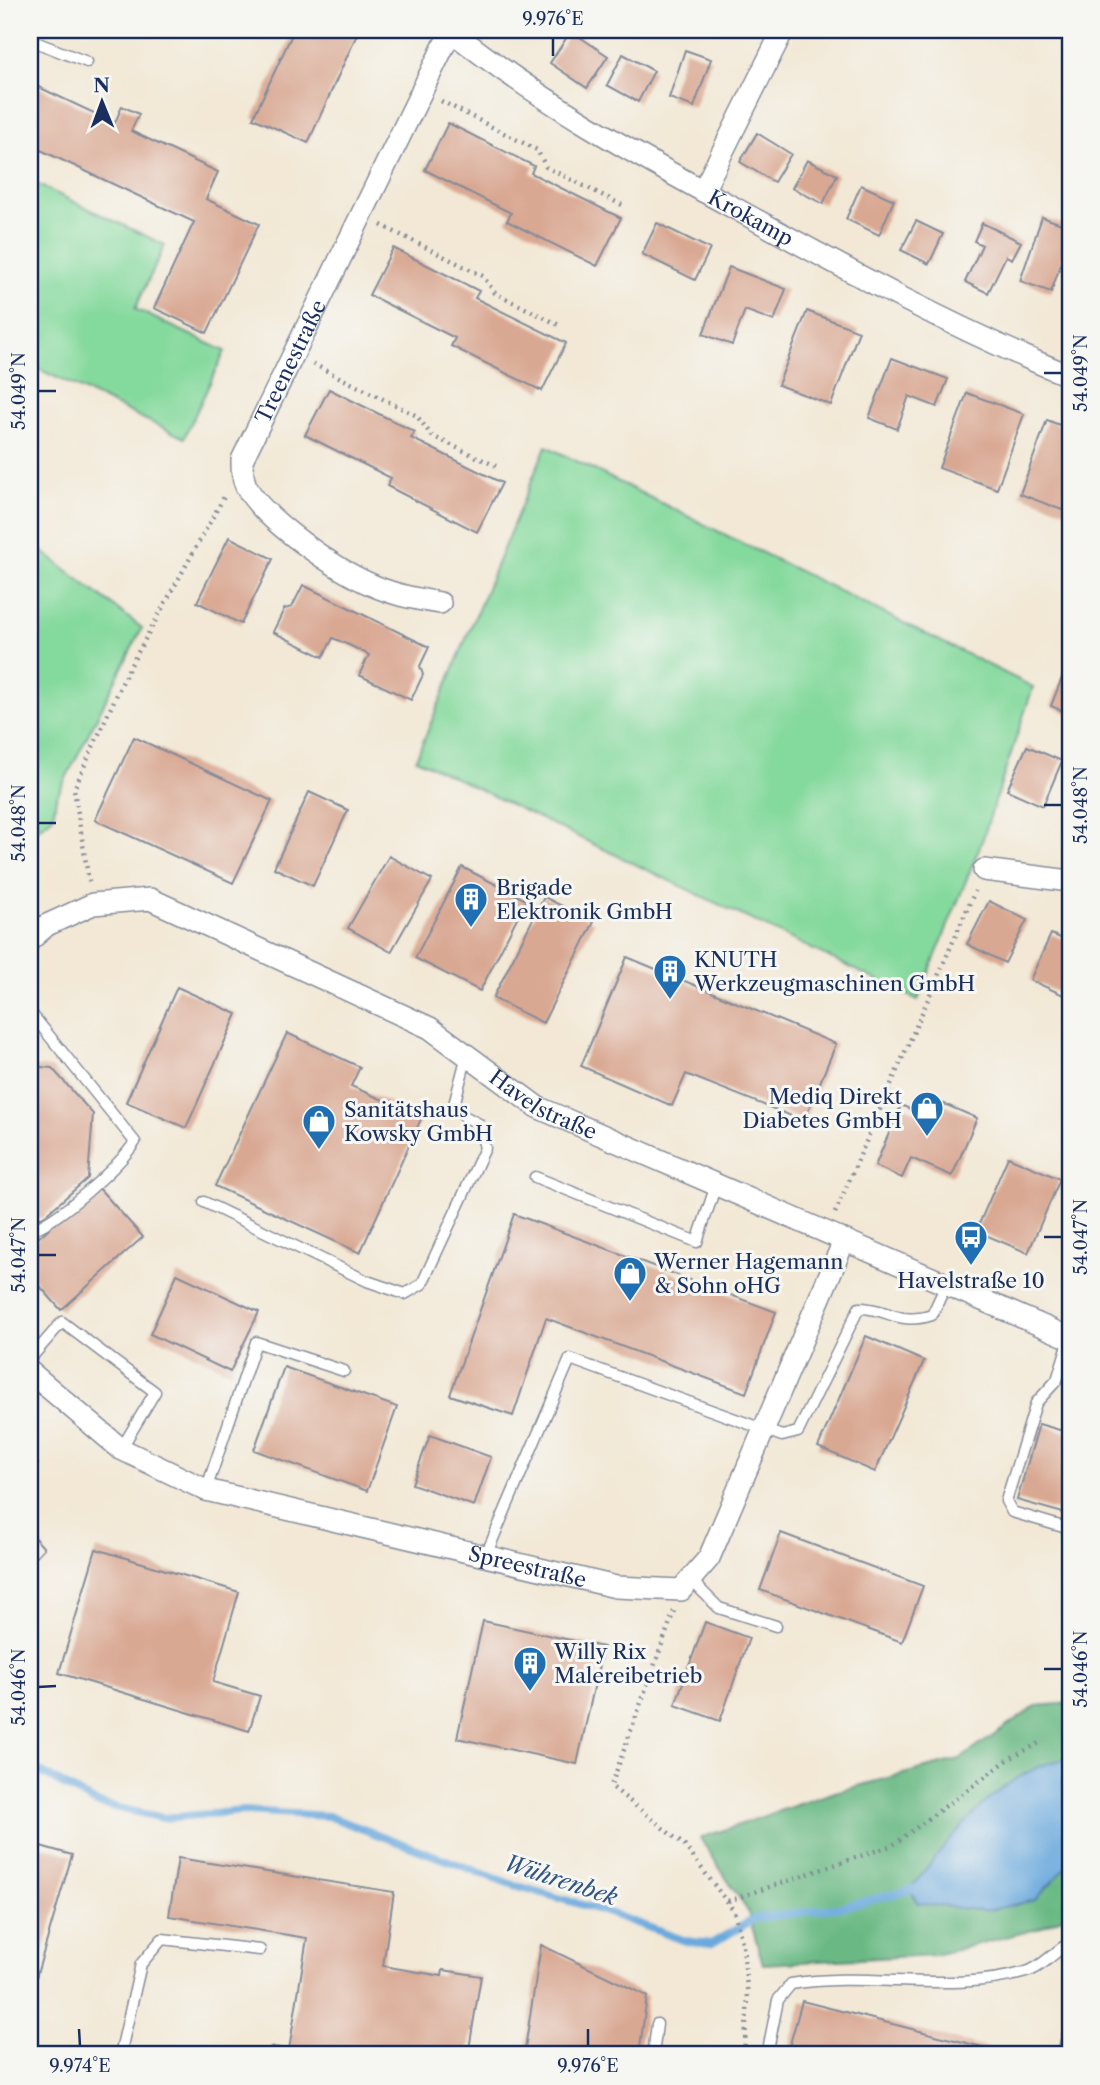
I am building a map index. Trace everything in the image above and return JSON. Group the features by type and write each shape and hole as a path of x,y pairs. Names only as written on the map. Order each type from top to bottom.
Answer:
{"street":[{"name":"Krokamp","path":"451,30 526,86 608,138 883,290 1070,376"},
{"name":"Treenestraße","path":"242,460 451,30"},
{"path":"703,191 783,30"},
{"path":"242,460 246,485 256,500 317,553 371,585 406,598 440,603"},
{"path":"985,870 1070,881"},
{"name":"Havelstraße","path":"30,940 47,925 93,904 150,899 430,1028 537,1107 1070,1338"},
{"path":"686,1585 709,1558 765,1428 835,1237"},
{"name":"Spreestraße","path":"30,1372 121,1449 206,1490 616,1587 686,1585"}],"lane":[{"path":"30,40 87,62"},
{"path":"30,1012 135,1142 114,1168 47,1223 30,1230"},
{"path":"204,1202 367,1281 404,1294 422,1284 485,1148 479,1124 464,1116 454,1105 467,1055"},
{"path":"535,1177 697,1242 716,1185"},
{"path":"486,1555 570,1359 782,1436 798,1432 859,1308 871,1308 914,1321 932,1315 946,1285"},
{"path":"30,1359 62,1322 155,1392 121,1449"},
{"path":"1070,1338 1057,1380 1036,1403 1006,1501 1012,1512 1070,1529"},
{"path":"206,1490 256,1342 344,1371"},
{"path":"1057,1380 1070,1383"},
{"path":"686,1585 719,1608 776,1626"},
{"path":"120,2055 141,1964 162,1939 260,1950"},
{"path":"767,2055 778,2000 791,1984 847,1979 976,1980 1029,1972 1070,1943"},
{"path":"653,2055 657,2024"}],"path":[{"path":"421,92 537,149 547,167 622,205"},
{"path":"361,215 483,276 495,293 561,326"},
{"path":"293,354 417,415 432,436 496,466"},
{"path":"93,904 74,789 127,671 212,523 242,460"},
{"path":"835,1237 985,870"},
{"path":"686,1585 611,1786 684,1845 734,1911 743,1946 748,1998 744,2055"},
{"path":"728,1901 893,1845 1009,1759 1041,1742"}],"green space":[{"path":"30,181 165,245 135,309 225,351 184,438 30,365"},
{"path":"546,446 1033,687 982,841 918,1000 416,759"},
{"path":"30,542 142,628 56,798 53,817 30,835"},
{"path":"1070,1703 1070,1914 1037,1929 935,1955 763,1964 747,1910 700,1838 835,1792 960,1759 1036,1706"}],"water":[{"path":"1070,1758 1070,1863 1035,1900 985,1911 917,1903 910,1889 979,1808 1021,1776 1045,1764"}],"building":[{"path":"294,30 359,30 308,143 253,118"},
{"path":"507,30 523,30 518,38"},
{"path":"571,31 608,56 587,88 550,63"},
{"path":"685,50 711,59 694,107 669,98"},
{"path":"623,54 654,71 638,102 607,85"},
{"path":"30,83 115,123 122,106 139,114 131,131 218,172 206,199 259,224 207,333 154,308 194,222 30,145"},
{"path":"448,123 534,166 531,173 621,218 597,266 507,221 511,213 425,170"},
{"path":"757,133 791,154 774,182 740,162"},
{"path":"807,160 837,175 823,204 792,188"},
{"path":"861,185 894,200 879,235 846,219"},
{"path":"1042,217 1070,227 1070,238 1051,292 1020,281"},
{"path":"916,221 943,234 929,264 901,250"},
{"path":"657,223 710,249 695,280 642,254"},
{"path":"982,223 1021,242 1012,259 1006,256 988,293 965,282 982,245 974,241"},
{"path":"393,248 479,291 475,298 566,343 542,391 451,346 455,338 369,295"},
{"path":"729,267 786,289 774,321 745,310 732,345 703,334"},
{"path":"807,311 859,331 831,405 778,385"},
{"path":"892,358 948,379 937,407 909,396 897,429 869,418"},
{"path":"329,389 415,432 411,438 502,483 477,532 387,486 391,478 305,435"},
{"path":"967,393 1024,414 997,489 939,468"},
{"path":"1047,420 1070,429 1070,513 1020,494"},
{"path":"229,537 273,559 241,624 197,602"},
{"path":"303,585 429,647 420,666 423,675 411,700 359,675 369,655 351,646 333,638 323,657 273,632 284,609 292,607"},
{"path":"1070,657 1070,714 1051,706"},
{"path":"134,737 272,801 233,883 95,820"},
{"path":"1027,746 1062,761 1043,806 1007,790"},
{"path":"309,792 348,810 313,886 274,868"},
{"path":"389,856 432,880 391,952 348,928"},
{"name":"Brigade Elektronik GmbH","path":"462,867 526,900 480,991 415,958"},
{"path":"544,897 594,922 543,1023 493,998"},
{"path":"989,901 1027,920 1005,963 967,944"},
{"path":"1051,934 1070,942 1070,998 1030,980"},
{"name":"KNUTH Werkzeugmaschinen GmbH","path":"627,957 836,1044 804,1121 686,1074 672,1106 581,1066"},
{"path":"177,987 237,1014 186,1128 126,1102"},
{"name":"Sanitätshaus Kowsky GmbH","path":"287,1033 360,1067 351,1086 422,1117 360,1253 215,1186"},
{"path":"30,1066 52,1068 93,1114 88,1178 42,1218 30,1217"},
{"name":"Mediq Direkt Diabetes GmbH","path":"928,1097 977,1118 952,1176 911,1158 902,1178 875,1166 901,1105 921,1114"},
{"path":"1008,1157 1060,1179 1028,1253 976,1231"},
{"path":"97,1186 143,1237 61,1310 30,1275 30,1245"},
{"name":"Werner Hagemann & Sohn oHG","path":"514,1214 776,1312 746,1393 546,1318 513,1416 450,1395"},
{"path":"177,1274 259,1312 230,1372 150,1334"},
{"path":"866,1336 924,1361 875,1472 818,1447"},
{"path":"284,1367 397,1407 367,1491 254,1450"},
{"path":"1039,1424 1070,1433 1070,1515 1017,1500"},
{"path":"430,1435 491,1457 474,1506 412,1484"},
{"path":"30,1456 38,1464 30,1473"},
{"path":"30,1533 44,1548 30,1563"},
{"path":"781,1533 923,1586 902,1642 760,1590"},
{"path":"96,1549 239,1592 213,1682 260,1696 249,1731 59,1673"},
{"name":"Willy Rix Malereibetrieb","path":"483,1621 603,1647 577,1764 457,1738"},
{"path":"705,1622 749,1638 720,1721 675,1705"},
{"path":"30,1843 72,1855 30,1998"},
{"path":"178,1858 394,1892 383,1966 442,1976 443,1970 481,1976 468,2055 269,2055 271,2047 289,2050 307,1938 169,1916"},
{"path":"541,1945 647,1996 639,2055 524,2055"},
{"path":"802,2001 1010,2054 1010,2055 787,2055"},
{"path":"1069,2005 1070,2055 1057,2055"}],"waterway":[{"name":"Wührenbek","path":"30,1766 96,1803 163,1818 244,1811 328,1816 508,1883 603,1911 686,1941 711,1944 756,1918 842,1907 918,1888"}],"place":[{"name":"Brigade Elektronik GmbH","path":"471,929"},
{"name":"KNUTH Werkzeugmaschinen GmbH","path":"670,1001"},
{"name":"Mediq Direkt Diabetes GmbH","path":"927,1138"},
{"name":"Sanitätshaus Kowsky GmbH","path":"319,1151"},
{"name":"Havelstraße 10","path":"971,1267"},
{"name":"Werner Hagemann & Sohn oHG","path":"630,1303"},
{"name":"Willy Rix Malereibetrieb","path":"530,1693"}]}
